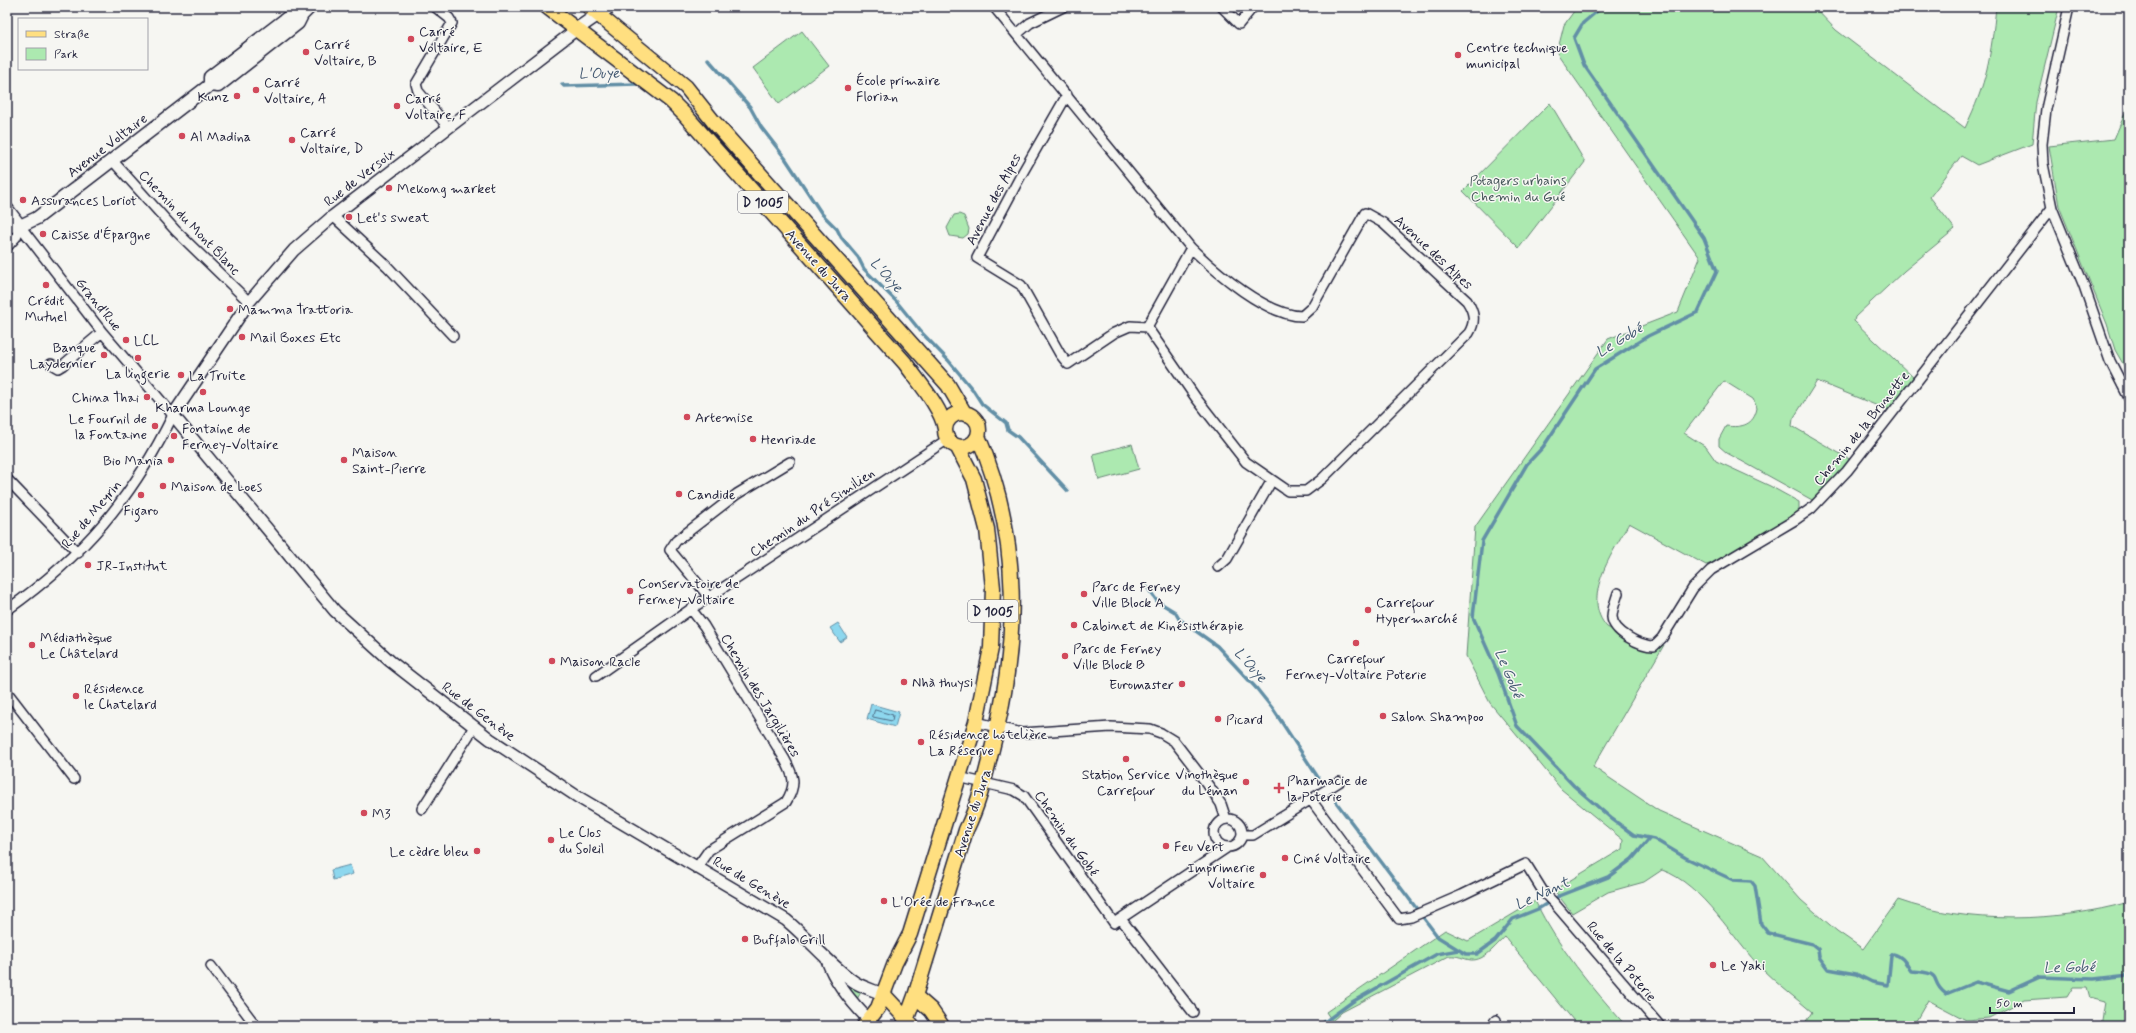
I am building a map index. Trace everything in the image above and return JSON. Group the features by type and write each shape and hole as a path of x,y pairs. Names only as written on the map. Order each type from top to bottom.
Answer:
{"main road":[{"name":"Avenue du Jura","path":"547,7 672,101 685,114 905,363 926,392 942,418 950,438 970,470 980,496 987,529 993,588 991,648 976,722 910,934 895,964 884,995 869,1024"},
{"name":"Avenue du Jura","path":"599,10 686,87 713,121 948,385 965,414"},
{"name":"Rue de Versoix","path":"578,29 599,10"},
{"name":"Avenue Voltaire","path":"20,226 37,218 210,86 218,86 298,23 306,11"},
{"name":"Grand'Rue","path":"7,209 20,226"},
{"name":"D 1005","path":"965,414 970,416 978,424 978,436"},
{"path":"965,414 954,416 947,423 950,438 969,446 978,436"},
{"name":"Avenue du Jura","path":"908,1024 915,996 966,830 977,807 997,728 1010,649 1012,584 1010,558 1001,507 978,436"},
{"path":"884,995 908,1024"},
{"path":"915,996 931,1010 942,1026"}],"street":[{"path":"435,7 449,18 452,23 416,84 418,91 448,127"},
{"name":"Avenue des Alpes","path":"994,7 1067,95 1191,248 1223,278 1277,311 1290,316 1302,316 1312,307 1364,212 1383,223 1467,301 1472,309 1474,325 1468,333 1322,479 1306,491 1288,491 1246,462 1196,398 1147,327 1130,326 1114,333 1068,364 1060,354 1021,284 977,258 1020,177 1067,95"},
{"path":"1017,34 1030,24 1064,7"},
{"path":"1222,7 1239,24 1253,7"},
{"path":"2069,7 2043,126 2043,164 2052,208 2084,286 2110,361 2129,398"},
{"name":"Rue de Versoix","path":"173,415 249,302 294,250 333,216 578,29"},
{"name":"Chemin du Mont Blanc","path":"112,160 176,230 249,302"},
{"name":"Chemin de la Brunette","path":"1618,593 1613,612 1614,622 1625,634 1635,641 1644,645 1654,646 1662,638 1693,588 1711,570 1752,547 1812,508 1847,471 2052,208"},
{"path":"333,216 387,266 453,336"},
{"path":"7,247 16,237 20,226"},
{"name":"Avenue Voltaire","path":"7,228 20,226"},
{"name":"Grand'Rue","path":"20,226 102,332 173,415"},
{"path":"1147,327 1191,248"},
{"path":"51,364 58,368 63,365 102,332"},
{"name":"Rue de Meyrin","path":"7,610 36,590 78,553 126,497 173,415"},
{"name":"Rue de Genève","path":"173,415 335,611 390,661 474,727 585,802 786,920 803,934 827,959 853,981 884,995"},
{"name":"Chemin du Pré Similien","path":"691,609 950,438"},
{"path":"709,597 670,550 676,541 737,494 790,462"},
{"path":"7,479 78,553"},
{"path":"1218,567 1227,559 1272,480"},
{"path":"596,676 691,609"},
{"name":"Chemin des Jargilières","path":"691,609 704,626 784,758 791,771 794,782 793,790 786,802 708,850 697,867"},
{"path":"7,692 74,779"},
{"path":"976,722 997,728 1030,733 1111,727 1150,729 1161,733 1174,741 1211,789 1221,804 1226,819"},
{"path":"422,809 474,727"},
{"name":"Chemin du Gobé","path":"958,777 1014,790 1024,796 1117,921 1193,1012"},
{"path":"1243,835 1253,835 1339,782"},
{"name":"Rue de la Poterie","path":"1311,800 1399,919 1411,917 1425,911 1526,864 1544,893 1563,912 1660,1026"},
{"path":"1117,921 1228,848 1237,845 1243,835 1242,830 1237,822 1226,819"},
{"path":"1226,819 1216,826 1214,838 1219,845 1228,848"},
{"name":"Rue de Genève","path":"827,959 833,976 869,1024"},
{"path":"210,966 256,1026"}],"green space":[{"path":"1577,7 1814,7 1836,30 1965,128 1978,97 1987,69 1996,7 2059,7 2036,102 2032,144 1977,165 1961,156 1930,197 1955,229 1904,271 1855,317 1854,321 1915,379 1890,411 1817,381 1793,419 1792,426 1851,460 1814,501 1727,453 1719,446 1719,439 1726,426 1742,426 1750,422 1757,408 1753,399 1724,381 1684,433 1706,447 1716,461 1770,486 1799,502 1799,512 1716,562 1706,565 1629,523 1608,560 1602,574 1598,588 1597,602 1600,615 1607,627 1653,650 1664,645 1593,767 1659,811 1762,856 1801,900 1837,931 1863,949 1898,900 1925,908 1954,914 2013,918 2073,914 2129,902 2129,1026 2101,1026 2105,1002 2090,998 2087,987 2073,987 2067,997 2024,1000 1989,1018 1966,1020 1928,1000 1913,1026 1803,1026 1812,1012 1763,970 1717,914 1691,887 1677,877 1662,870 1644,882 1608,892 1572,913 1554,890 1622,849 1623,840 1561,789 1490,703 1466,656 1475,527 1608,339 1678,312 1700,258 1557,53 1564,25"},
{"path":"802,31 829,66 779,104 753,68"},
{"name":"Potagers urbains Chemin du Gué","path":"1550,103 1585,162 1519,248 1463,191"},
{"path":"2129,104 2129,374 2115,350 2107,324 2059,206 2049,146 2114,139"},
{"path":"959,214 964,216 969,229 968,234 963,238 950,236 947,228 954,215"},
{"path":"1132,444 1139,469 1099,480 1093,454"},
{"path":"1535,901 1544,919 1565,951 1588,982 1626,1026 1578,1026 1505,937 1490,952 1481,958 1471,960 1449,956 1342,1012 1332,1021 1326,1012 1445,930 1468,941"},
{"path":"836,972 848,984 861,992 856,1001"}],"water":[{"path":"838,623 847,637 840,642 830,628"},
{"path":"871,704 899,712 895,727 867,719"},
{"path":"350,865 353,874 333,880 331,870"}],"waterway":[{"name":"Le Gobé","path":"1602,7 1583,23 1574,38 1584,65 1704,238 1717,271 1698,312 1648,336 1595,369 1543,447 1527,464 1482,541 1473,617 1498,673 1517,726 1574,786 1612,819 1634,835 1654,839 1686,858 1733,880 1751,881 1755,886 1761,924 1768,933 1812,944 1818,949 1819,957 1828,969 1856,974 1872,982 1888,985 1891,956 1893,954 1902,958 1911,971 1929,973 1933,975 1938,985 1946,994 1976,982 2009,991 2040,977 2094,979 2129,975"},
{"name":"L'Ouye","path":"708,59 750,107 761,127 785,158 822,214 837,229 841,237 858,257 864,269 896,301 922,333 948,360 973,390 982,404 1006,423 1008,430 1018,437 1068,491"},
{"name":"L'Ouye","path":"562,84 564,86 637,84"},
{"name":"L'Ouye","path":"1147,587 1157,601 1175,612 1179,619 1217,646 1257,689 1273,709 1319,779"},
{"name":"L'Ouye","path":"1336,802 1438,937 1459,950"},
{"name":"Le Nant","path":"1319,1026 1352,1002 1437,954 1459,950 1466,954 1477,954 1495,941 1513,919 1538,909 1559,896 1608,877 1632,859 1650,838"}],"place":[{"name":"Carré Voltaire, E","path":"411,39"},
{"name":"Carré Voltaire, B","path":"306,52"},
{"name":"Centre technique municipal","path":"1458,55"},
{"name":"École primaire Florian","path":"848,88"},
{"name":"Carré Voltaire, A","path":"256,90"},
{"name":"Kunz","path":"237,96"},
{"name":"Carré Voltaire, F","path":"397,106"},
{"name":"Al Madina","path":"182,136"},
{"name":"Carré Voltaire, D","path":"292,140"},
{"name":"Mekong market","path":"389,188"},
{"name":"Assurances Loriot","path":"23,200"},
{"name":"Let's sweat","path":"349,217"},
{"name":"Caisse d'Épargne","path":"43,234"},
{"name":"Crédit Mutuel","path":"46,285"},
{"name":"Mamma Trattoria","path":"230,309"},
{"name":"Mail Boxes Etc","path":"242,337"},
{"name":"LCL","path":"126,340"},
{"name":"Banque Laydernier","path":"104,355"},
{"name":"La lingerie","path":"138,358"},
{"name":"La Truite","path":"181,375"},
{"name":"Kharma Lounge","path":"203,392"},
{"name":"China Thai","path":"147,397"},
{"name":"Artemise","path":"687,417"},
{"name":"Le Fournil de la Fontaine","path":"155,426"},
{"name":"Fontaine de Ferney-Voltaire","path":"174,436"},
{"name":"Henriade","path":"753,439"},
{"name":"Bio Mania","path":"171,460"},
{"name":"Maison Saint-Pierre","path":"344,460"},
{"name":"Maison de Loes","path":"163,486"},
{"name":"Candide","path":"679,494"},
{"name":"Figaro","path":"141,495"},
{"name":"JR-Institut","path":"88,565"},
{"name":"Conservatoire de Ferney-Voltaire","path":"630,591"},
{"name":"Parc de Ferney Ville Block A","path":"1084,594"},
{"name":"Carrefour Hypermarché","path":"1368,610"},
{"name":"Cabinet de Kinésisthérapie","path":"1074,625"},
{"name":"Carrefour Ferney-Voltaire Poterie","path":"1356,643"},
{"name":"Médiathèque Le Châtelard","path":"32,645"},
{"name":"Parc de Ferney Ville Block B","path":"1065,656"},
{"name":"Maison Racle","path":"552,661"},
{"name":"Nhà thuysi","path":"904,682"},
{"name":"Euromaster","path":"1182,684"},
{"name":"Résidence le Chatelard","path":"76,696"},
{"name":"Salon Shampoo","path":"1383,716"},
{"name":"Picard","path":"1218,719"},
{"name":"Résidence hotelière La Réserve","path":"921,742"},
{"name":"Station Service Carrefour","path":"1126,759"},
{"name":"Vinothèque du Léman","path":"1246,782"},
{"name":"Pharmacie de la Poterie","path":"1279,788"},
{"name":"M3","path":"364,813"},
{"name":"Le Clos du Soleil","path":"551,840"},
{"name":"Feu Vert","path":"1166,846"},
{"name":"Le cèdre bleu","path":"477,851"},
{"name":"Ciné Voltaire","path":"1285,858"},
{"name":"Imprimerie Voltaire","path":"1263,875"},
{"name":"L'Orée de France","path":"884,901"},
{"name":"Buffalo Grill","path":"745,939"},
{"name":"Le Yaki","path":"1713,965"}]}
